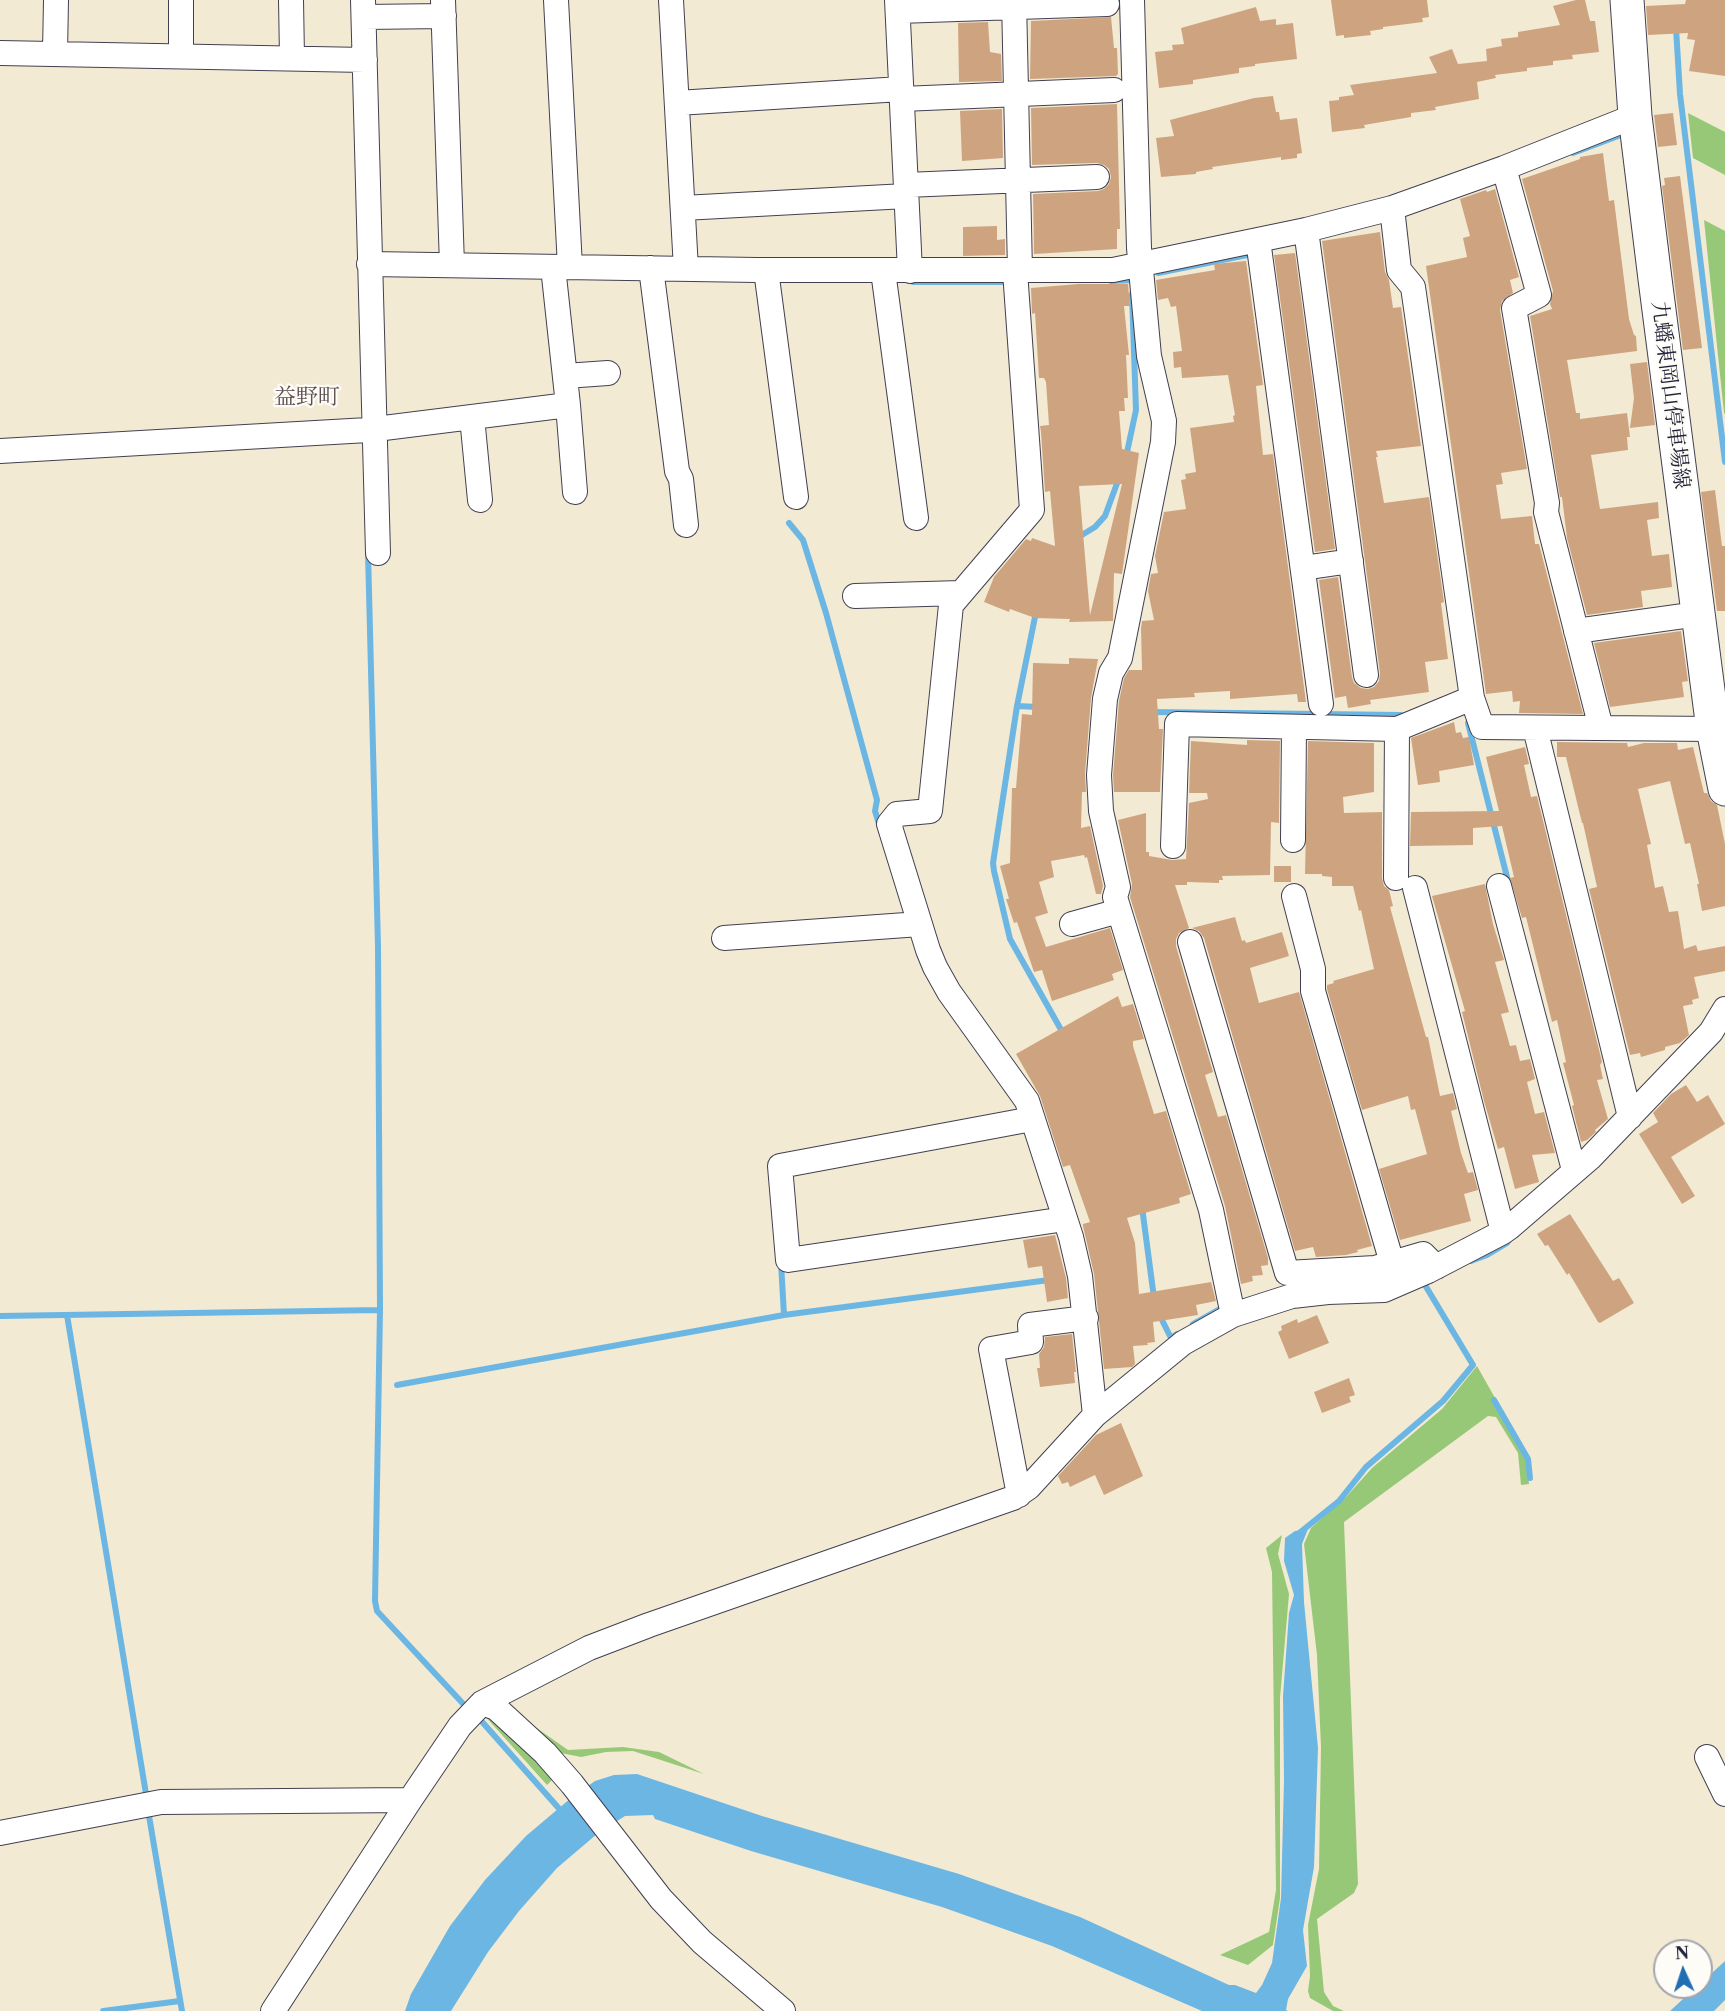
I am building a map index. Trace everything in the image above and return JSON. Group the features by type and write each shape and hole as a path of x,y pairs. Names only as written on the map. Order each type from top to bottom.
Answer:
{"main road":[{"name":"九蟠東岡山停車場線","path":"1627,0 1635,116 1713,729 1725,789"}],"street":[{"path":"55,53 56,0"},
{"path":"181,0 181,56"},
{"path":"291,0 292,57"},
{"path":"556,0 558,272 575,492"},
{"path":"680,0 671,0 686,269"},
{"path":"1132,0 1133,266 1149,357 1164,421 1163,442 1120,658 1111,673 1104,710 1099,775 1101,811 1118,886 1115,897 1211,1210 1232,1308"},
{"path":"1014,3 1018,180 1017,276 1032,510 951,605 930,811 897,814 889,824 912,925 928,950 949,992 1027,1101 1065,1219 1080,1276 1095,1415"},
{"path":"910,271 897,5 1107,4"},
{"path":"378,553 368,429 369,264 358,59 363,9 443,8 452,265"},
{"path":"0,53 358,59"},
{"path":"677,103 902,94 1114,90"},
{"path":"369,264 452,265 652,276 686,269 766,270 884,277 910,271 1017,276 1113,270 1306,230 1392,208 1504,168 1635,116"},
{"path":"1504,168 1539,295 1514,308 1546,512 1600,722"},
{"path":"682,208 1018,180 1097,177"},
{"path":"1392,208 1399,270 1413,287 1472,698 1482,727 1535,728 1600,722 1713,729"},
{"path":"1306,230 1366,675"},
{"path":"1258,240 1322,704"},
{"path":"766,270 796,497"},
{"path":"652,276 686,525"},
{"path":"884,277 916,518"},
{"path":"565,376 608,373"},
{"path":"0,451 368,429 567,405"},
{"path":"472,417 480,500"},
{"path":"1303,568 1351,561"},
{"path":"855,596 961,593"},
{"path":"1576,631 1698,614"},
{"path":"1173,846 1177,724 1397,729 1472,698"},
{"path":"1293,840 1294,727"},
{"path":"1535,728 1630,1117"},
{"path":"1397,729 1406,883 1503,1232"},
{"path":"1499,886 1574,1170"},
{"path":"1293,896 1313,969 1313,991 1392,1263"},
{"path":"1072,924 1119,911"},
{"path":"724,938 912,925"},
{"path":"1190,942 1290,1286"},
{"path":"1290,1286 1328,1292 1384,1290 1436,1267 1503,1232 1590,1158 1711,1032 1725,1010"},
{"path":"1032,1119 780,1166 788,1260 1065,1219"},
{"path":"273,2011 410,1800 476,1709 589,1648 1019,1495 1095,1415 1183,1343 1232,1308 1290,1286 1375,1268 1423,1254 1436,1267"},
{"path":"1019,1495 992,1349 1030,1341 1030,1325 1086,1318"},
{"path":"476,1709 496,1708 545,1753 572,1784 661,1899 702,1942 783,2011"},
{"path":"1707,1757 1725,1794"},
{"path":"0,1833 148,1804 410,1800"}],"green space":[{"path":"1688,113 1725,132 1725,175 1693,158"},
{"path":"1704,220 1725,231 1725,414 1724,413"},
{"path":"1477,1366 1495,1398 1492,1401 1527,1462 1529,1484 1521,1485 1518,1453 1496,1417 1488,1416 1344,1522 1358,1884 1354,1893 1317,1919 1324,1992 1333,2006 1344,2011 1333,2011 1310,1998 1308,1991 1310,1976 1308,1925 1319,1869 1321,1747 1317,1655 1304,1544 1311,1528 1347,1496 1372,1468 1442,1409"},
{"path":"1282,1535 1278,1554 1289,1594 1280,1698 1280,1898 1273,1945 1248,1965 1220,1955 1269,1932 1276,1890 1272,1572 1266,1548"},
{"path":"504,1705 568,1750 623,1747 659,1752 704,1774 633,1751 606,1752 581,1757 561,1753"},
{"path":"490,1713 546,1761 553,1779 547,1785 484,1715"}],"water":[{"path":"1308,1529 1302,1544 1304,1602 1318,1748 1314,1867 1303,1930 1307,1966 1288,1999 1286,2010 1288,2011 1202,2011 1052,1946 942,1907 751,1851 655,1819 653,1815 625,1816 597,1834 557,1868 519,1911 488,1952 451,2011 405,2011 411,1994 450,1926 485,1880 526,1836 595,1781 614,1775 637,1774 762,1816 959,1874 1080,1917 1229,1985 1256,1993 1272,1963 1281,1898 1284,1780 1283,1696 1289,1613 1294,1595 1284,1561 1285,1538 1295,1531"},
{"path":"1725,1961 1725,2000 1714,2011 1670,2011 1683,1999 1713,1999 1713,1972"}],"building":[{"path":"1331,0 1427,0 1429,17 1422,18 1423,22 1370,31 1371,35 1344,38 1344,35 1336,36"},
{"path":"1585,0 1590,21 1595,21 1599,52 1572,55 1573,59 1553,61 1553,65 1495,75 1496,78 1477,82 1479,99 1435,107 1436,110 1411,113 1411,117 1364,125 1365,128 1332,132 1329,101 1354,95 1350,85 1437,73 1429,57 1452,49 1458,64 1487,61 1486,49 1502,46 1501,39 1518,37 1518,32 1560,25 1553,6"},
{"path":"1686,0 1725,0 1725,76 1689,71 1695,40 1687,39 1688,33 1648,35 1646,6 1685,4"},
{"path":"1256,7 1260,21 1276,19 1276,25 1293,23 1297,59 1255,64 1255,66 1239,68 1239,73 1193,80 1193,84 1159,88 1155,52 1173,50 1172,45 1184,44 1181,28"},
{"path":"1111,17 1114,48 1117,48 1118,74 1116,76 1030,79 1031,21"},
{"path":"988,22 990,52 1001,54 1002,81 959,82 958,23"},
{"path":"1273,96 1280,120 1297,118 1302,153 1297,154 1297,158 1281,160 1281,157 1212,167 1213,169 1196,172 1196,174 1161,177 1156,138 1174,136 1170,120 1254,98"},
{"path":"1117,104 1120,229 1117,229 1117,249 1034,254 1033,194 1098,191 1109,184 1111,177 1109,169 1097,163 1032,165 1031,108"},
{"path":"1002,109 1003,158 962,161 960,111"},
{"path":"1673,113 1677,145 1658,147 1654,115"},
{"path":"1603,153 1609,201 1614,200 1629,319 1636,336 1637,351 1567,360 1576,413 1580,413 1580,419 1627,413 1630,437 1627,437 1628,450 1591,455 1600,509 1658,502 1659,518 1647,520 1652,556 1669,554 1672,587 1641,591 1643,607 1587,615 1567,538 1562,497 1560,497 1530,316 1552,309 1550,304 1553,291 1522,179 1580,159 1580,157"},
{"path":"1680,176 1702,348 1683,350 1662,186 1665,185 1664,178"},
{"path":"1495,189 1519,277 1510,280 1513,293 1502,301 1500,310 1527,469 1501,473 1503,484 1496,485 1501,519 1532,516 1535,544 1539,544 1583,714 1519,713 1520,701 1513,702 1512,691 1486,694 1426,266 1467,257 1463,238 1470,236 1460,199"},
{"path":"997,226 997,240 1005,239 1005,255 963,256 963,227"},
{"path":"1380,232 1385,272 1389,280 1393,308 1401,307 1421,446 1376,451 1378,457 1376,457 1384,503 1429,497 1444,602 1441,603 1448,659 1425,662 1429,692 1370,700 1371,704 1348,708 1346,696 1335,698 1319,580 1338,577 1354,683 1361,688 1374,687 1379,681 1380,673 1322,241"},
{"path":"1295,253 1335,549 1315,552 1274,255"},
{"path":"1246,261 1263,385 1256,386 1263,455 1273,454 1306,702 1298,702 1297,694 1230,699 1230,691 1194,693 1195,697 1157,699 1159,729 1163,729 1160,792 1114,792 1113,775 1119,701 1124,678 1129,670 1142,670 1142,621 1154,620 1148,591 1151,574 1158,573 1155,556 1164,512 1186,509 1181,480 1186,479 1185,474 1196,472 1190,428 1234,422 1233,416 1235,415 1228,375 1182,378 1181,367 1174,368 1173,352 1182,351 1176,306 1171,307 1168,298 1158,300 1156,280 1215,270 1214,264"},
{"path":"1078,284 1128,284 1130,306 1124,306 1129,355 1126,355 1128,398 1124,398 1125,411 1119,411 1122,449 1139,453 1122,574 1114,573 1113,621 1069,622 1070,619 1035,618 1010,609 1009,612 984,602 994,577 1026,539 1031,541 1032,538 1055,546 1050,491 1045,492 1040,426 1049,425 1046,382 1044,378 1039,378 1031,288","holes":["1122,484 1090,615 1079,486"]},
{"path":"1647,362 1655,425 1630,428 1634,398 1630,364"},
{"path":"1715,490 1722,546 1725,546 1725,611 1717,611 1701,492"},
{"path":"1681,631 1688,681 1682,682 1684,697 1610,707 1594,643"},
{"path":"1069,658 1098,659 1091,698 1085,774 1086,792 1082,792 1081,828 1090,826 1103,886 1101,894 1096,894 1087,857 1085,858 1084,855 1051,861 1054,877 1039,882 1048,913 1035,917 1046,947 1110,928 1123,970 1112,974 1114,980 1052,1001 1042,970 1034,972 1017,922 1014,923 1006,899 1009,899 1000,866 1010,863 1012,788 1016,788 1022,714 1032,715 1033,663 1069,664"},
{"path":"1454,722 1456,733 1461,732 1463,738 1469,737 1474,765 1439,771 1440,782 1418,785 1411,738"},
{"path":"1247,740 1280,741 1279,823 1271,822 1270,875 1222,876 1223,880 1219,880 1219,883 1187,882 1187,885 1175,885 1189,928 1179,933 1176,946 1213,1072 1205,1075 1218,1117 1226,1115 1268,1258 1268,1265 1261,1266 1263,1275 1252,1276 1253,1281 1241,1284 1225,1206 1130,897 1132,884 1118,820 1146,813 1146,852 1149,852 1149,856 1172,860 1186,859 1189,803 1208,799 1207,793 1189,793 1191,741 1247,745"},
{"path":"1308,741 1374,743 1374,792 1343,797 1344,813 1382,812 1384,886 1389,890 1393,906 1390,907 1426,1037 1428,1037 1440,1096 1453,1093 1457,1109 1451,1111 1461,1153 1468,1173 1473,1172 1478,1190 1464,1194 1471,1221 1400,1240 1379,1169 1427,1154 1415,1109 1411,1110 1408,1096 1362,1110 1327,989 1327,985 1334,983 1333,981 1374,969 1361,910 1359,911 1353,886 1332,886 1332,877 1322,876 1322,874 1305,874"},
{"path":"1557,742 1627,743 1628,747 1644,743 1677,743 1678,750 1693,747 1704,793 1707,793 1711,801 1717,805 1725,844 1725,906 1702,911 1690,843 1685,844 1670,781 1638,789 1651,844 1647,845 1655,888 1663,886 1669,912 1678,911 1684,949 1696,945 1698,951 1725,946 1725,971 1694,977 1699,998 1692,1000 1693,1004 1683,1006 1689,1035 1680,1043 1665,1047 1665,1050 1641,1057 1640,1053 1630,1055 1589,889 1597,887 1583,823 1566,757 1557,757"},
{"path":"1525,747 1529,764 1524,765 1531,797 1537,796 1602,1062 1600,1065 1603,1079 1597,1080 1608,1119 1587,1140 1581,1142 1563,1063 1566,1062 1557,1020 1552,1022 1526,917 1522,918 1510,878 1514,877 1502,826 1473,828 1473,845 1410,846 1411,812 1499,811 1486,757"},
{"path":"1274,866 1291,866 1291,882 1274,882"},
{"path":"1485,884 1493,924 1504,960 1495,962 1509,1012 1501,1014 1510,1046 1516,1045 1520,1061 1530,1059 1535,1079 1527,1082 1535,1114 1544,1112 1555,1153 1532,1155 1539,1182 1515,1189 1504,1147 1498,1149 1484,1101 1462,1012 1465,1011 1432,896"},
{"path":"1235,917 1242,941 1245,940 1246,943 1282,932 1289,956 1250,968 1259,1003 1299,992 1372,1246 1357,1250 1358,1252 1316,1257 1313,1247 1295,1251 1204,938 1199,931 1192,928"},
{"path":"1118,996 1122,1007 1133,1004 1144,1039 1133,1041 1133,1046 1154,1114 1166,1111 1191,1194 1179,1198 1180,1203 1127,1218 1135,1243 1139,1294 1211,1282 1216,1301 1196,1305 1198,1315 1153,1322 1155,1342 1133,1346 1135,1364 1132,1367 1104,1369 1094,1274 1083,1226 1090,1222 1070,1165 1063,1167 1040,1096 1016,1054"},
{"path":"1686,1085 1697,1102 1708,1095 1725,1124 1671,1157 1695,1196 1682,1204 1639,1134 1658,1122 1653,1113 1671,1094"},
{"path":"1570,1214 1613,1281 1619,1278 1634,1303 1600,1323 1569,1273 1567,1275 1548,1245 1545,1246 1537,1234"},
{"path":"1055,1235 1066,1278 1068,1298 1047,1302 1042,1266 1028,1268 1023,1240"},
{"path":"1317,1315 1329,1343 1289,1359 1278,1332 1282,1330 1281,1326 1297,1319 1298,1323"},
{"path":"1072,1334 1075,1383 1040,1387 1037,1368 1040,1368 1039,1354 1044,1347 1045,1337"},
{"path":"1349,1378 1355,1395 1349,1397 1351,1402 1322,1413 1314,1392"},
{"path":"1121,1423 1143,1476 1104,1495 1095,1475 1070,1487 1068,1482 1062,1484 1058,1476 1096,1435"}],"waterway":[{"path":"1676,28 1680,94 1725,462"},
{"path":"1573,153 1621,135"},
{"path":"1158,273 1252,254"},
{"path":"1111,281 1135,280"},
{"path":"913,282 1011,282"},
{"path":"1126,457 1136,410 1132,294"},
{"path":"1077,538 1095,527 1105,516 1119,478"},
{"path":"789,523 803,540 826,613 877,800 875,811 880,827"},
{"path":"368,552 378,946 380,1310 375,1601 377,1611 468,1709"},
{"path":"1036,612 1017,706 993,863 1010,939 1064,1035"},
{"path":"1017,706 1038,707"},
{"path":"1150,712 1401,715"},
{"path":"1468,723 1509,885"},
{"path":"1142,1207 1154,1298"},
{"path":"1471,1261 1507,1243"},
{"path":"781,1263 784,1315"},
{"path":"397,1385 784,1315 1049,1280"},
{"path":"1298,1534 1339,1501 1366,1467 1443,1401 1473,1365 1422,1280"},
{"path":"0,1316 380,1310"},
{"path":"1193,1324 1218,1310"},
{"path":"1159,1314 1171,1338 1177,1334"},
{"path":"67,1315 147,1800"},
{"path":"1494,1400 1528,1459 1530,1478"},
{"path":"476,1715 563,1813"},
{"path":"148,1810 182,2011"},
{"path":"103,2011 180,2001"}],"district":[{"name":"益野町","path":"307,398"}]}
